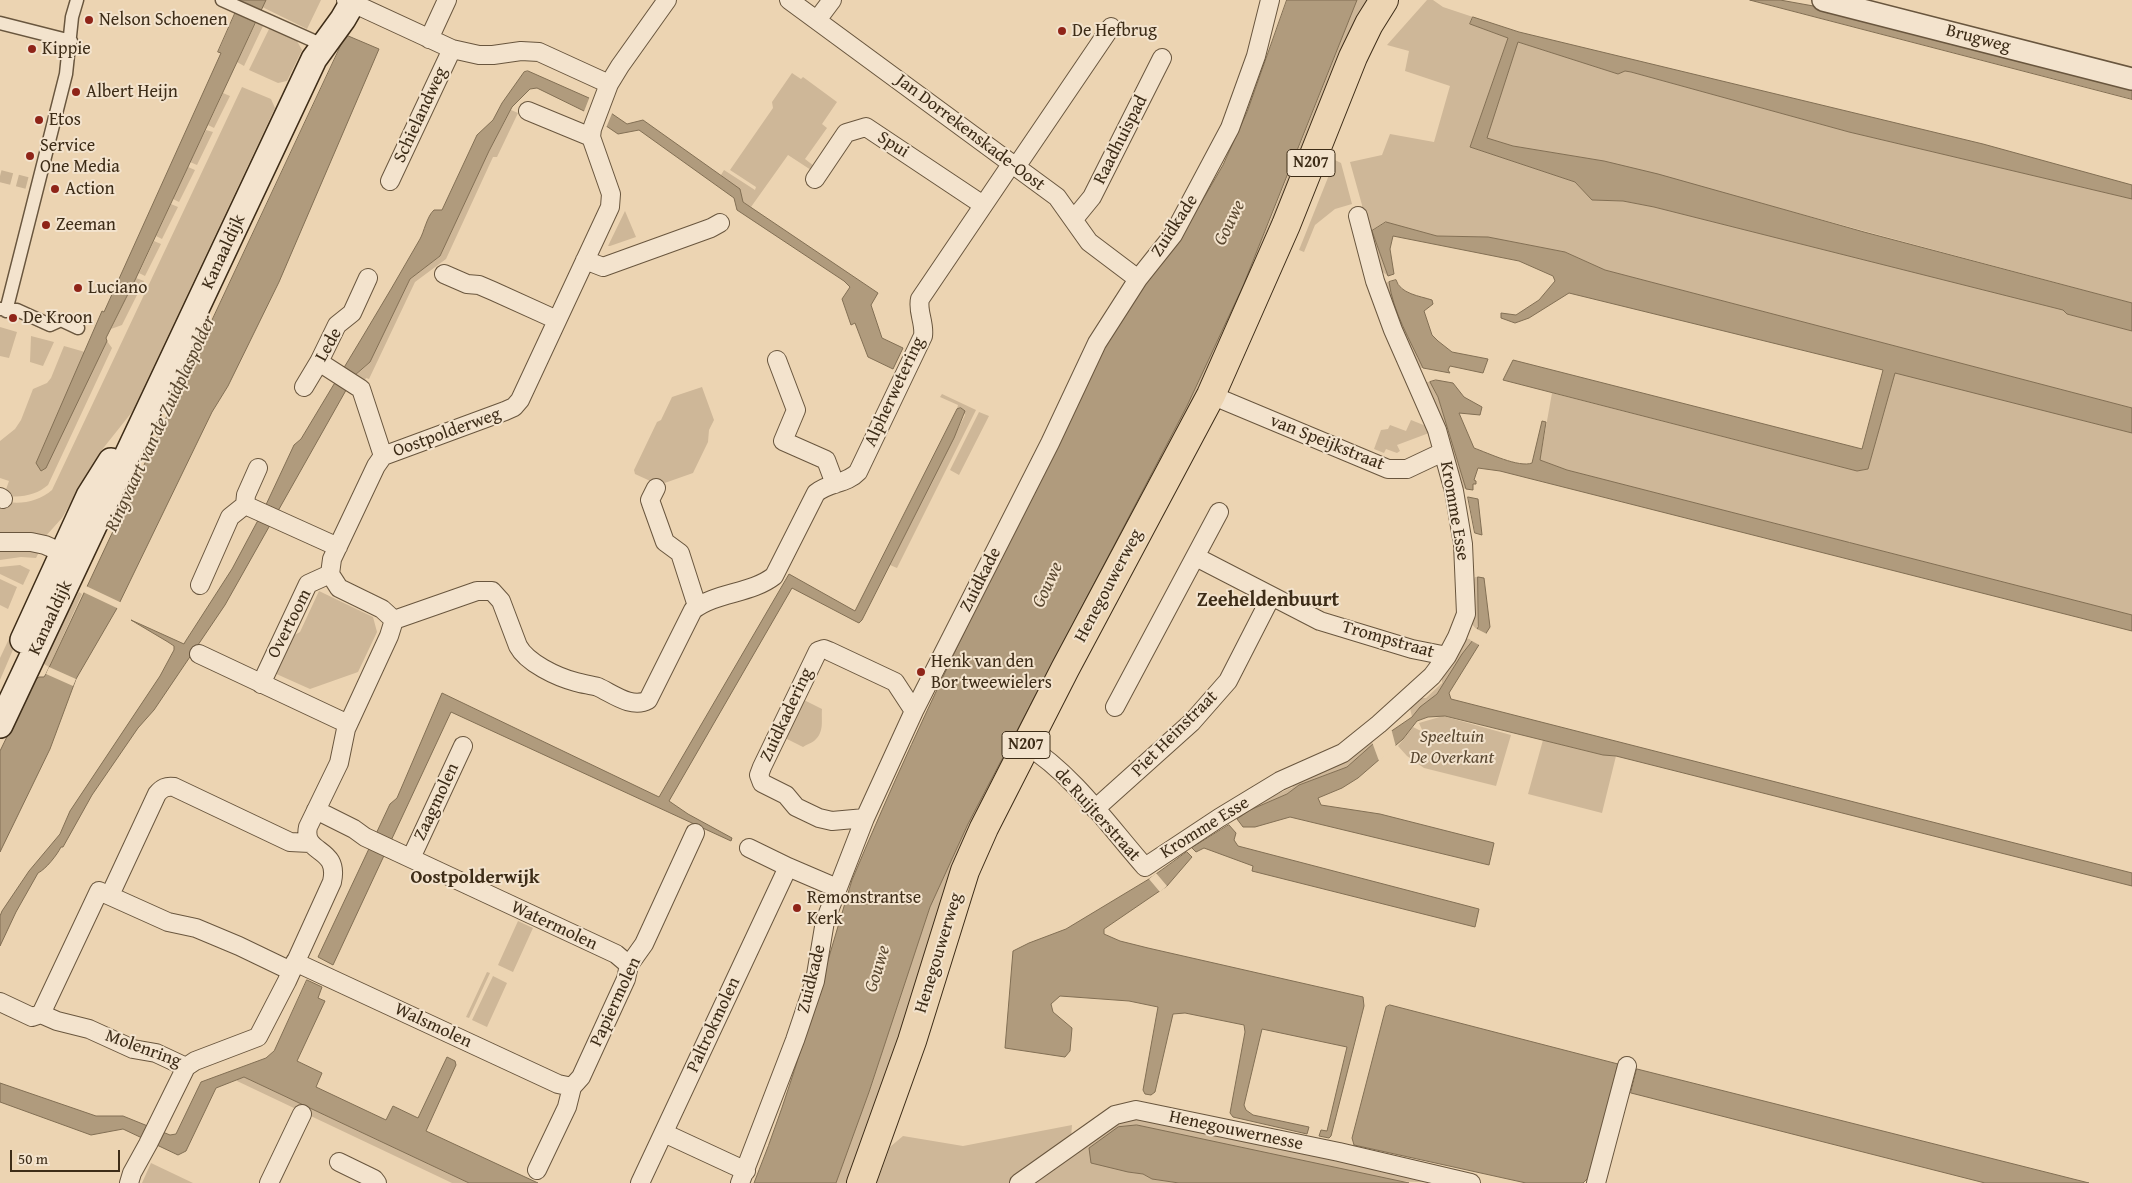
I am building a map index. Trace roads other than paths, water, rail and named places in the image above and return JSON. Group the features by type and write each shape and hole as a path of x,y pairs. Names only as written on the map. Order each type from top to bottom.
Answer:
{"main road":[{"name":"Henegouwerweg","path":"861,1183 912,1041 964,872 1026,745 1211,395 1286,225 1353,57 1369,24 1384,0"},
{"name":"Kanaaldijk","path":"0,725 70,556 89,496 136,419 312,40 348,1"},
{"name":"Kanaaldijk","path":"0,693 70,556"}],"street":[{"path":"77,0 72,17 66,74 32,184 3,310 17,310 50,325 61,320 78,328"},
{"path":"222,0 312,40"},
{"name":"Schielandweg","path":"429,39 447,0"},
{"name":"Jan Dorrekenskade-Oost","path":"789,0 1057,197 1090,242 1138,279"},
{"path":"817,20 832,0"},
{"name":"Zuidkade","path":"743,1177 795,1040 815,981 825,921 865,818 914,711 1050,444 1097,343 1138,279 1173,235 1230,128 1256,56 1270,0"},
{"name":"Brugweg","path":"1823,0 2132,79"},
{"name":"Schielandweg","path":"348,1 452,49 479,55 493,55 521,50 538,52 610,84"},
{"path":"528,110 592,130 610,84 663,1"},
{"path":"0,23 70,41"},
{"name":"Alpherwetering","path":"697,606 774,576 816,493 823,488 852,477 860,468 922,336 923,321 919,305 920,299 983,205 1014,165 1111,27"},
{"name":"Schielandweg","path":"390,180 452,49"},
{"name":"Raadhuispad","path":"1074,219 1092,197 1162,58"},
{"name":"Spui","path":"815,179 846,133 866,127 983,205"},
{"name":"Oostpolderweg","path":"330,574 329,566 376,466 384,456 514,407 520,400 610,207 611,198 592,130"},
{"name":"Kromme Esse","path":"1144,867 1280,781 1343,753 1379,724 1432,676 1447,656 1466,614 1463,544 1454,491 1437,430 1386,314 1375,281 1358,216"},
{"path":"585,260 603,267 712,228 720,223"},
{"path":"444,274 467,284 479,285 557,320"},
{"name":"Lede","path":"304,388 337,325 352,313 368,278"},
{"path":"777,360 796,410 783,440 826,460 835,484"},
{"path":"319,362 361,390 384,456"},
{"name":"van Speijkstraat","path":"1211,395 1388,469 1407,469 1443,452"},
{"path":"258,468 246,495 251,508 338,547"},
{"path":"394,620 478,591 492,591 501,601 518,646 531,661 574,682 591,685 636,704 642,703 652,695 689,615 697,606 680,553 665,542 651,503 650,500 656,488"},
{"path":"200,585 230,517 251,508"},
{"path":"1115,707 1219,512"},
{"path":"0,542 31,542 70,556"},
{"name":"Trompstraat","path":"1196,557 1320,621 1412,649 1447,656"},
{"path":"330,574 339,588 382,609 394,620"},
{"name":"Overtoom","path":"261,684 308,584 330,574"},
{"name":"Piet Heinstraat","path":"1095,809 1192,722 1228,681 1271,597"},
{"path":"110,895 157,794 160,790 169,786 290,842 310,843 307,833 341,758 348,724 389,636 394,620"},
{"name":"Zuidkadering","path":"865,818 832,821 819,818 796,807 786,795 762,783 759,775 762,767 818,651 829,650 894,682 914,711"},
{"path":"199,654 348,724"},
{"name":"de Ruijterstraat","path":"1026,745 1062,774 1095,809 1144,867"},
{"name":"Zaagmolen","path":"411,858 463,746"},
{"name":"Watermolen","path":"316,810 354,829 365,837 616,954 629,965"},
{"name":"Papiermolen","path":"537,1170 567,1107 572,1088 581,1077 626,980 629,965 644,944 695,833"},
{"name":"Molenring","path":"0,1002 32,1017 41,1014 57,1021 88,1029 133,1050 156,1053 186,1067 195,1061 258,1038 332,882 334,866 330,859 310,843"},
{"path":"749,848 837,888"},
{"name":"Paltrokmolen","path":"640,1183 788,867"},
{"path":"41,1014 99,890 168,922 196,928 293,966"},
{"name":"Walsmolen","path":"293,966 558,1084 572,1088"},
{"path":"1596,1183 1627,1066"},
{"path":"129,1183 132,1172 186,1067"},
{"name":"Henegouwernesse","path":"1019,1183 1115,1115 1136,1110 1339,1152 1471,1183"},
{"path":"269,1183 302,1114"},
{"path":"664,1132 743,1177"},
{"path":"340,1162 374,1179 377,1183"}],"water":[{"path":"241,0 266,0 106,338 107,341 46,468 41,471 36,463 102,311 104,312 221,53 218,52"},
{"name":"Gouwe","path":"1287,0 1357,0 1243,286 1187,406 968,824 930,907 869,1092 836,1183 754,1183 782,1108 852,880 881,812 975,610 1105,344 1129,304 1184,232 1223,165 1247,112"},
{"path":"1750,0 1780,0 1819,7 1820,10 1828,13 1831,10 2132,89 2132,99"},
{"path":"1473,17 1519,32 1983,144 2132,185 2132,199 1849,132 1631,72 1625,71 1618,74 1518,42 1487,138 1513,146 1604,161 1658,174 1864,232 2132,303 2132,331 2067,314 2063,310 1654,207 1623,201 1592,200 1575,182 1470,147 1508,38 1470,24"},
{"path":"346,35 379,49 279,282 228,386 212,412 116,610 76,679 50,749 0,852 0,751 34,681 39,677 44,677 46,674"},
{"path":"528,71 589,98 627,124 643,120 740,189 743,202 878,293 871,305 882,338 903,348 893,369 868,357 855,323 851,325 842,299 850,287 844,281 737,210 734,198 639,130 618,134 584,111 537,88 530,89 512,107 489,151 440,256 410,279 370,362 354,376 225,605 154,710 138,728 92,795 63,847 61,847 48,865 38,873 16,912 0,946 0,916 2,911 29,871 60,834 70,811 160,676 174,650 174,646 131,620 184,644 232,569 264,509 294,445 301,439 391,289 420,239 429,216 434,210 442,210 477,135 493,120 502,103 524,72"},
{"path":"1386,222 1437,236 1488,237 1565,252 1605,270 2132,408 2132,433 1895,373 1868,469 1857,471 1503,380 1513,360 1862,449 1883,370 1569,293 1529,318 1515,323 1501,318 1501,313 1516,315 1539,300 1555,281 1553,276 1519,261 1393,236 1390,249 1394,274 1388,276 1372,231"},
{"path":"1396,280 1398,285 1406,291 1432,300 1433,304 1424,311 1432,335 1438,341 1452,352 1488,359 1483,373 1450,366 1448,370 1450,373 1423,368 1394,304 1389,282"},
{"path":"1436,380 1453,383 1464,397 1482,407 1480,415 1459,413 1474,448 1495,456 1512,462 1532,463 1542,421 1546,422 1540,460 1567,470 2132,615 2132,631 1500,471 1478,468 1474,480 1476,484 1473,484 1473,490 1466,489 1438,397 1430,382"},
{"path":"961,408 965,411 954,438 862,620 859,623 792,588 669,801 688,814 732,838 731,841 451,712 333,965 318,957 390,804 397,798 442,693 659,797 789,574 855,611 957,409"},
{"path":"1468,497 1478,499 1482,535 1475,533"},
{"path":"1478,577 1484,578 1490,627 1449,693 1451,699 2132,873 2132,886 1616,756 1603,755 1445,716 1428,717 1417,721 1403,739 1358,778 1342,788 1318,798 1321,805 1380,814 1494,843 1489,865 1290,817 1255,827 1243,827 1237,819 1250,810 1287,794 1299,785 1347,767 1374,743 1412,717 1420,707 1437,694 1473,640 1478,627"},
{"path":"1229,825 1236,833 1234,840 1238,846 1479,909 1475,927 1252,871 1253,866 1204,848 1196,852 1192,848"},
{"path":"1187,852 1192,857 1167,886 1104,929 1104,934 1120,941 1148,948 1363,997 1364,1006 1329,1138 1319,1136 1321,1130 1327,1131 1347,1047 1262,1029 1244,1105 1246,1110 1253,1115 1309,1127 1307,1134 1233,1117 1230,1113 1245,1032 1244,1025 1185,1013 1173,1014 1155,1092 1151,1095 1145,1094 1143,1090 1158,1007 1129,1001 1060,996 1051,1004 1053,1012 1072,1028 1070,1051 1065,1057 1005,1048 1013,951 1066,929 1149,879"},
{"path":"307,980 322,987 318,998 325,1001 297,1061 322,1073 316,1087 386,1120 393,1106 418,1118 447,1057 455,1061 456,1065 426,1131 538,1183 469,1183 244,1077 216,1088 186,1151 178,1155 123,1129 91,1135 0,1102 0,1083 96,1116 123,1116 170,1135 176,1134 201,1082 266,1058 274,1051"},
{"path":"1390,1005 1618,1064 1589,1177 1583,1183 1526,1183 1354,1145 1352,1138 1386,1007"},
{"path":"1637,1069 2089,1183 1985,1183 1631,1093"},
{"path":"1137,1125 1409,1183 1179,1183 1152,1179 1143,1174 1091,1163 1089,1148 1118,1127"}],"tunnel":[{"path":"0,176 27,183"}],"place":[{"name":"Nelson Schoenen","path":"89,20"},
{"name":"De Hefbrug","path":"1062,31"},
{"name":"Kippie","path":"32,49"},
{"name":"Albert Heijn","path":"76,92"},
{"name":"Etos","path":"39,120"},
{"name":"Service One Media","path":"30,156"},
{"name":"Action","path":"55,189"},
{"name":"Zeeman","path":"46,225"},
{"name":"Luciano","path":"78,288"},
{"name":"De Kroon","path":"13,318"},
{"name":"Henk van den Bor tweewielers","path":"921,672"},
{"name":"Remonstrantse Kerk","path":"797,908"}],"district":[{"name":"Zeeheldenbuurt","path":"1268,601"},
{"name":"Oostpolderwijk","path":"475,878"}],"water label":[{"name":"Ringvaart van de Zuidplaspolder","path":"161,424"}],"park label":[{"name":"Speeltuin De Overkant","path":"1452,748"}]}
